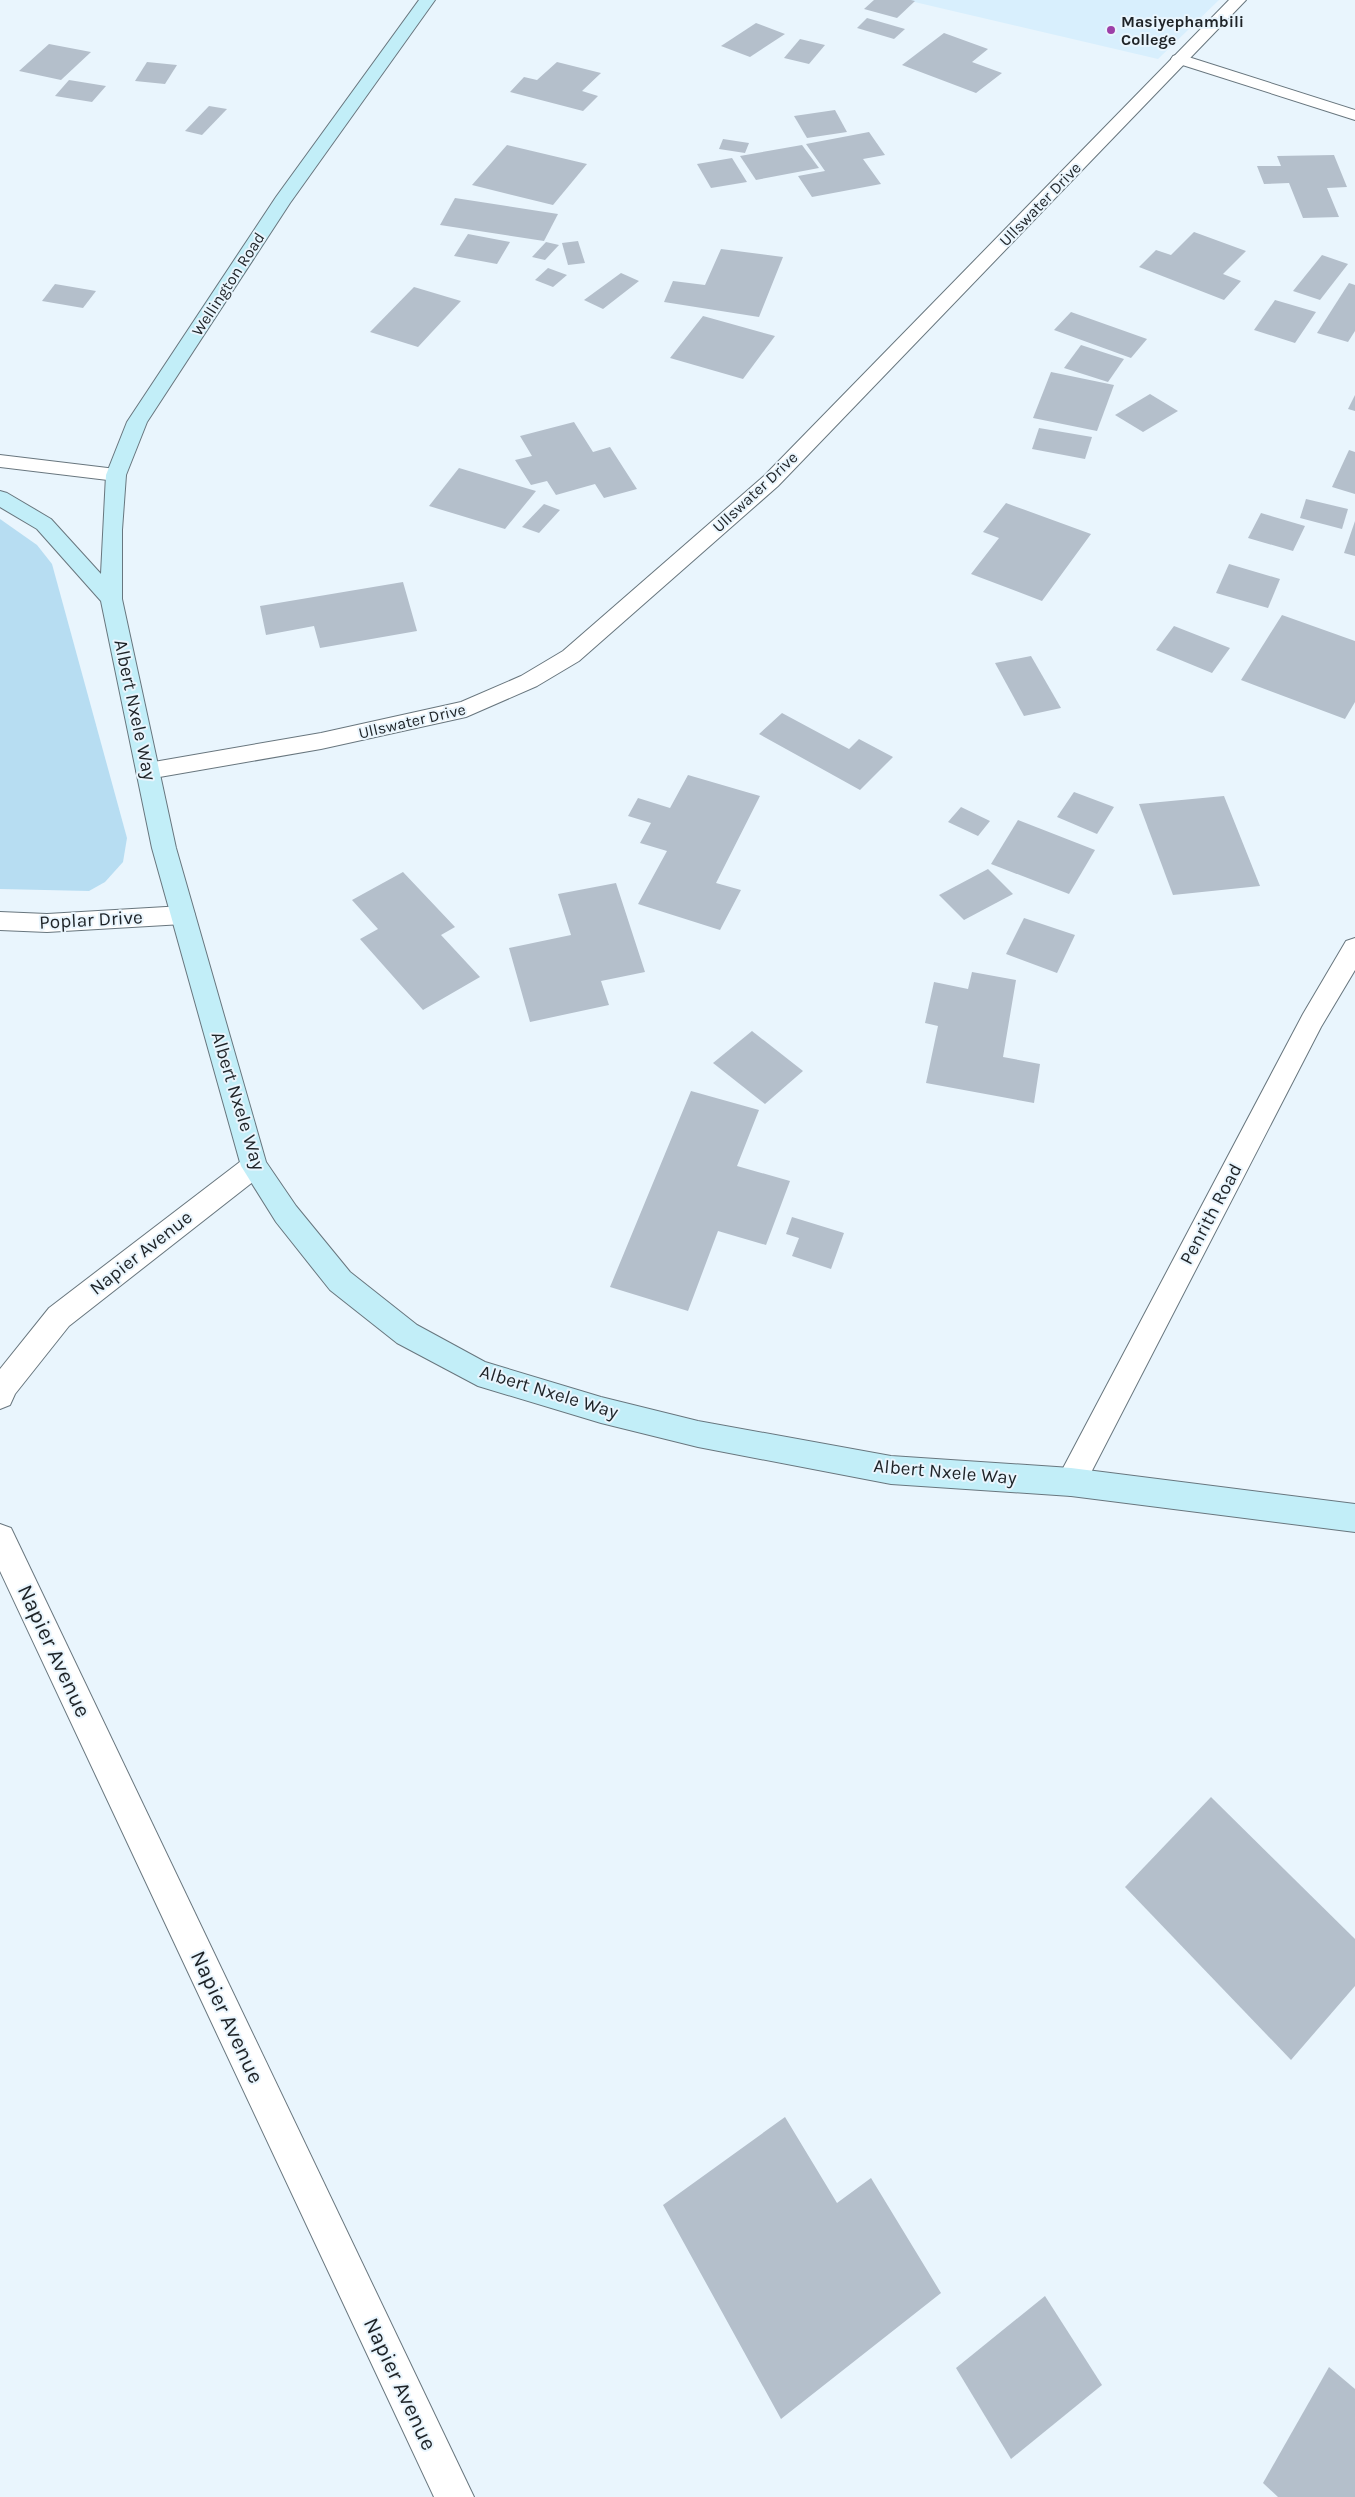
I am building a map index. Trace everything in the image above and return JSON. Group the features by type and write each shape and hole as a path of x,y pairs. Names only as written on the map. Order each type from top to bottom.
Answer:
{"main road":[{"name":"Wellington Road","path":"111,599 112,530 116,475 137,422 282,201 427,0"},
{"path":"0,498 44,524 111,599"},
{"name":"Albert Nxele Way","path":"111,599 164,848 254,1166 286,1214 340,1281 407,1334 478,1373 602,1410 698,1434 891,1470 1070,1482 1355,1518"}],"street":[{"name":"Ullswater Drive","path":"148,771 321,741 466,709 529,681 571,656 771,481 980,268 1179,59 1238,0"},
{"path":"1179,59 1355,115"},
{"path":"0,461 116,475"},
{"name":"Poplar Drive","path":"0,921 48,923 183,915"},
{"name":"Penrith Road","path":"1070,1482 1312,1021 1355,948"},
{"name":"Napier Avenue","path":"0,1396 4,1386 59,1317 254,1166"},
{"name":"Napier Avenue","path":"0,1538 454,2497"}],"shaded area":[{"name":"Masiyephambili College","path":"906,0 1219,0 1158,59"},
{"path":"0,519 37,545 52,564 127,838 123,862 105,882 89,891 0,889"}],"building":[{"path":"874,0 915,1 897,18 864,9"},
{"path":"867,18 905,29 894,39 857,28"},
{"path":"756,23 785,34 750,57 721,46"},
{"path":"944,33 988,49 972,62 1002,73 976,93 902,65"},
{"path":"800,39 825,45 809,64 784,58"},
{"path":"49,44 91,52 61,80 19,71"},
{"path":"147,62 177,65 165,84 135,81"},
{"path":"557,62 601,73 582,91 598,96 583,111 510,92 524,77 537,80"},
{"path":"69,80 106,86 92,102 55,96"},
{"path":"209,106 227,109 202,135 185,131"},
{"path":"835,110 847,132 807,138 794,116"},
{"path":"869,132 885,155 863,159 881,184 812,197 798,176 825,171 806,144"},
{"path":"723,139 749,143 745,153 719,149"},
{"path":"507,145 587,164 553,205 472,185"},
{"path":"802,145 819,168 756,180 740,156"},
{"path":"1334,155 1347,187 1327,188 1339,217 1303,218 1289,183 1264,184 1257,166 1281,166 1277,156"},
{"path":"732,158 747,182 711,188 697,164"},
{"path":"455,198 558,214 544,241 440,225"},
{"path":"1194,232 1246,251 1223,274 1241,281 1224,300 1139,267 1156,250 1171,255"},
{"path":"468,234 510,242 497,264 454,256"},
{"path":"578,241 585,263 568,265 562,243"},
{"path":"546,242 559,245 545,260 532,257"},
{"path":"721,249 783,257 759,317 664,302 673,281 705,285"},
{"path":"1322,255 1348,264 1320,300 1293,291"},
{"path":"548,268 567,275 553,287 535,280"},
{"path":"621,273 639,281 603,309 584,300"},
{"path":"1349,283 1355,285 1355,331 1348,342 1317,333"},
{"path":"55,284 96,291 83,308 42,301"},
{"path":"414,287 461,301 418,347 370,332"},
{"path":"1275,300 1316,312 1295,343 1254,330"},
{"path":"1071,312 1147,339 1131,358 1054,330"},
{"path":"703,316 775,336 743,379 670,358"},
{"path":"1081,345 1124,359 1108,382 1064,368"},
{"path":"1051,372 1114,385 1097,431 1033,418"},
{"path":"1150,394 1178,411 1143,432 1115,415"},
{"path":"1355,395 1355,411 1348,409"},
{"path":"574,422 593,452 610,447 637,489 604,498 595,484 556,495 547,481 531,485 515,460 532,456 520,436"},
{"path":"1039,428 1092,437 1085,459 1032,449"},
{"path":"1349,450 1355,452 1355,494 1332,487"},
{"path":"459,468 536,491 505,529 429,506"},
{"path":"1306,499 1348,509 1342,529 1300,518"},
{"path":"1006,503 1091,534 1042,601 971,574 999,538 983,532"},
{"path":"544,504 560,510 539,533 522,527"},
{"path":"1261,513 1305,526 1293,551 1248,538"},
{"path":"1355,521 1355,556 1344,553"},
{"path":"1229,564 1280,579 1268,608 1216,593"},
{"path":"403,582 417,631 320,648 314,626 266,635 260,606"},
{"path":"1282,615 1355,641 1355,702 1345,719 1241,680"},
{"path":"1174,626 1230,648 1212,673 1156,650"},
{"path":"1031,656 1061,708 1024,716 995,663"},
{"path":"782,713 849,749 859,739 893,757 860,790 759,734"},
{"path":"688,775 760,796 716,883 741,890 720,930 638,904 667,851 640,843 651,823 628,816 638,798 670,808"},
{"path":"1074,792 1114,807 1097,834 1057,817"},
{"path":"1224,796 1260,886 1173,895 1139,804"},
{"path":"961,807 990,821 978,836 948,822"},
{"path":"1018,820 1095,850 1069,894 991,864"},
{"path":"988,869 1013,894 964,920 939,895"},
{"path":"403,872 455,927 441,935 480,977 423,1010 360,939 378,929 352,900"},
{"path":"616,883 645,972 601,981 609,1005 530,1022 509,948 571,935 558,894"},
{"path":"1024,918 1075,935 1057,973 1006,954"},
{"path":"972,972 1016,980 1003,1057 1040,1064 1034,1103 926,1083 938,1026 925,1023 934,982 968,989"},
{"path":"752,1031 803,1071 765,1104 713,1063"},
{"path":"691,1091 759,1110 737,1166 790,1181 766,1245 718,1231 688,1311 610,1287"},
{"path":"792,1217 844,1233 831,1269 792,1256 799,1238 786,1234"},
{"path":"1211,1797 1355,1939 1355,1986 1291,2060 1125,1887"},
{"path":"785,2117 837,2203 871,2178 941,2293 781,2419 663,2205"},
{"path":"1045,2296 1102,2385 1011,2459 956,2368"},
{"path":"1329,2367 1355,2389 1355,2497 1278,2497 1263,2483"}],"place":[{"name":"Masiyephambili College","path":"1111,30"}]}
